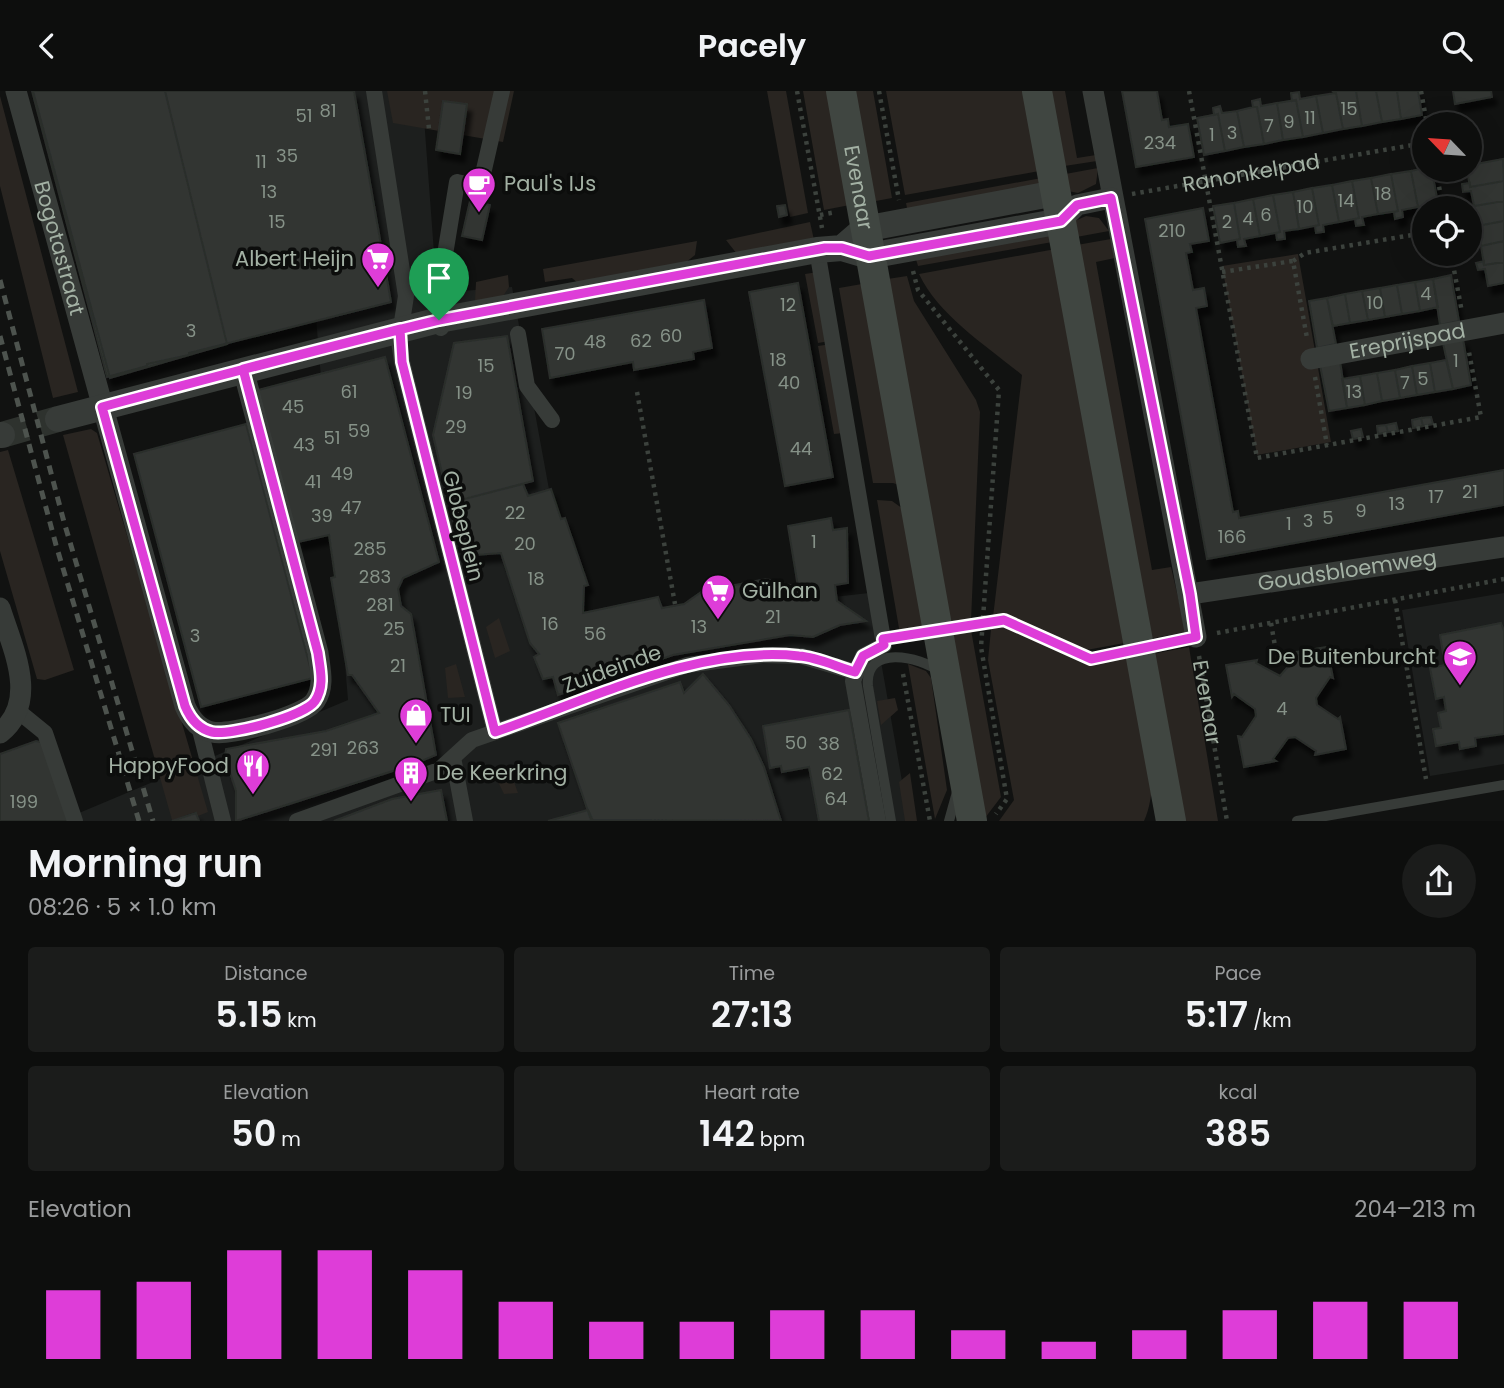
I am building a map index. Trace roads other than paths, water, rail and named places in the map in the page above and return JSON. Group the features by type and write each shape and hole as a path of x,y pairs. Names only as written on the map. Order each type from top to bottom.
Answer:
{"main road":[{"name":"Evenaar","path":"841,91 848,246 938,631 972,821"},
{"path":"1037,91 1064,206 1163,772 1164,815"}],"street":[{"name":"Bogotastraat","path":"16,91 185,706 199,726"},
{"name":"Globeplein","path":"374,91 406,296 400,329 405,375 495,732"},
{"path":"440,325 436,309 457,182 480,187 502,91"},
{"name":"Evenaar","path":"1093,91 1111,198 1190,594 1196,637"},
{"path":"58,419 400,329 440,325 848,246 904,222 1064,206 1111,198"},
{"path":"848,246 908,250 1064,206"},
{"path":"848,246 884,645 863,656 852,681 878,821"},
{"name":"Ereprijspad","path":"1311,359 1504,323"},
{"path":"518,334 527,386 552,420"},
{"path":"199,726 221,733 299,715 314,703 322,682 318,653 243,369"},
{"name":"Goudsbloemweg","path":"1190,594 1504,547"},
{"path":"0,608 21,682 18,712 0,733"},
{"name":"Zuideinde","path":"495,732 551,713 686,659 801,656 855,672"},
{"path":"18,712 45,733 75,821"},
{"path":"199,726 223,821"},
{"path":"297,821 439,770 472,740 495,732"},
{"path":"453,757 465,821"}],"lane":[{"path":"891,821 869,673 879,661 910,657 926,661 945,676"},
{"path":"949,821 963,778"},
{"path":"963,778 963,821"},
{"path":"1297,821 1504,785"}],"tunnel":[{"path":"2,435 58,419"}],"railway":[{"path":"0,280 64,522 153,821"},
{"path":"0,336 56,545 139,821"}],"place":[{"name":"Paul's IJs","path":"479,214"},
{"name":"Albert Heijn","path":"378,289"},
{"name":"Gülhan","path":"718,621"},
{"name":"De Buitenburcht","path":"1460,687"},
{"name":"TUI","path":"416,745"},
{"name":"HappyFood","path":"253,796"},
{"name":"De Keerkring","path":"411,803"}]}
